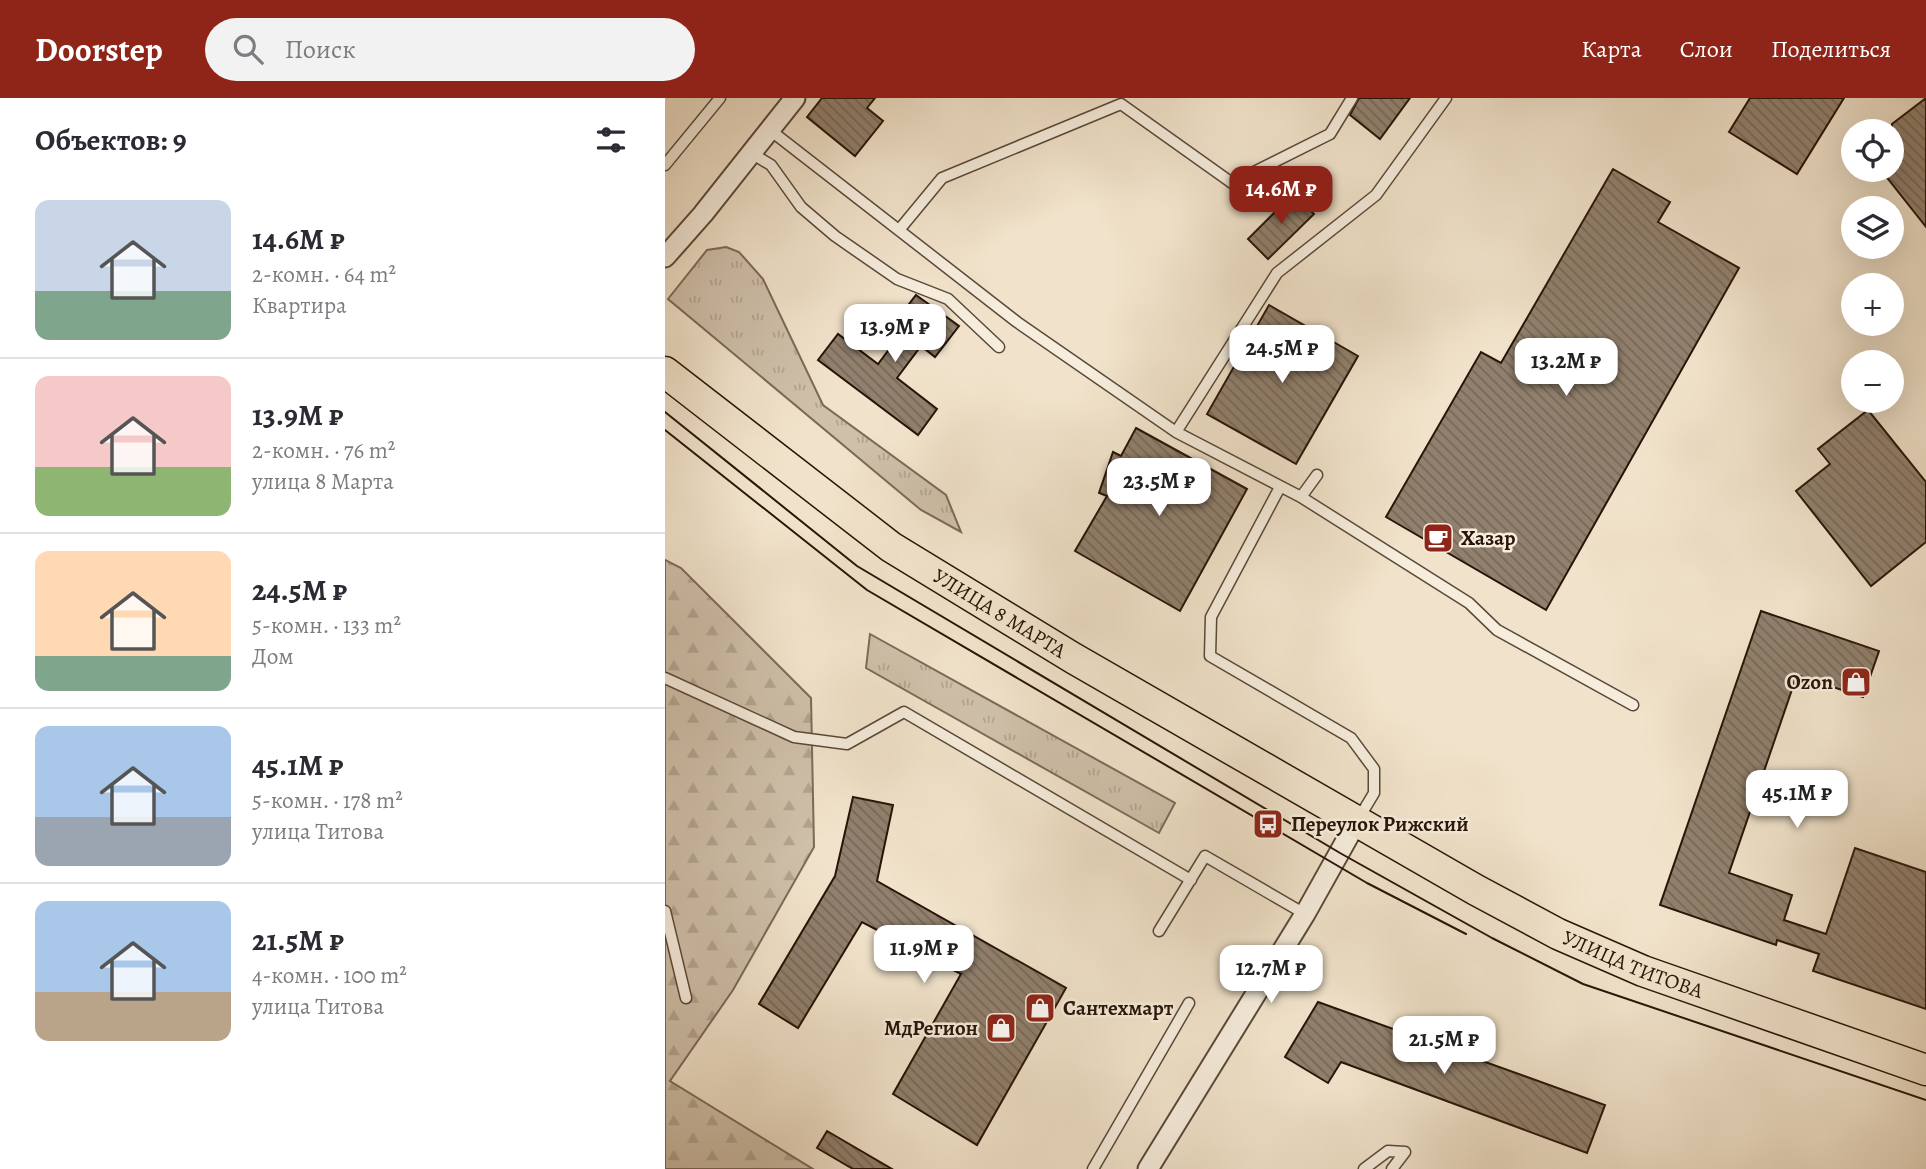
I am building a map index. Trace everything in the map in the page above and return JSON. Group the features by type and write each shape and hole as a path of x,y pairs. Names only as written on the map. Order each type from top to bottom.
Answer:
{"main road":[{"name":"УЛИЦА 8 МАРТА","path":"665,372 891,547 1073,657 1357,821"},
{"name":"УЛИЦА ТИТОВА","path":"1357,821 1546,928 1643,971 1926,1070"}],"street":[{"path":"665,257 795,98"},
{"path":"1148,1169 1305,914 1357,821"}],"lane":[{"path":"665,165 720,98"},
{"path":"899,230 941,178 1122,104 1232,183 1330,134 1352,98"},
{"path":"1176,432 1277,273 1376,195 1446,98"},
{"path":"770,131 1017,322 1176,432 1301,497 1469,603 1497,630 1633,705"},
{"path":"751,153 771,165 801,207 835,236 897,279 948,299 999,347"},
{"path":"1301,497 1317,475"},
{"path":"1280,487 1211,617 1210,656 1351,738 1374,769 1374,793 1357,821"},
{"path":"665,678 793,737 807,739 847,744 904,712 1191,880"},
{"path":"1159,931 1205,856 1305,914"},
{"path":"665,911 686,998"},
{"path":"1093,1169 1189,1003"},
{"path":"1364,1169 1388,1151 1405,1153 1392,1169"}],"green space":[{"path":"726,247 739,252 763,279 823,405 946,495 961,532 921,510 668,299 707,250"},
{"path":"665,560 681,568 811,698 814,847 733,990 670,1081 813,1169 665,1169"},
{"path":"870,634 1175,803 1159,833 866,668"}],"building":[{"path":"822,98 875,98 867,108 883,121 855,156 807,117"},
{"path":"1359,98 1410,98 1380,139 1350,115"},
{"path":"1750,98 1844,98 1797,174 1729,132"},
{"path":"1926,98 1926,227 1890,182 1904,182 1904,119 1899,119"},
{"path":"1613,169 1670,202 1658,222 1739,268 1546,610 1386,517 1481,352 1501,363"},
{"path":"1294,193 1314,214 1268,259 1248,239"},
{"path":"916,295 959,326 935,357 921,346 897,378 937,409 918,435 818,360 838,334 878,364 902,332 893,325"},
{"path":"1269,305 1358,356 1296,464 1207,414"},
{"path":"1864,413 1870,413 1926,482 1926,542 1871,586 1796,491 1830,464 1818,449"},
{"path":"1136,428 1247,489 1180,611 1075,551 1107,496 1099,493 1113,452 1121,456"},
{"path":"1761,611 1879,651 1863,697 1797,675 1729,873 1792,895 1784,920 1826,934 1855,848 1926,872 1926,1009 1813,971 1819,954 1777,940 1776,945 1660,905"},
{"path":"853,797 893,805 877,881 1066,988 977,1145 893,1094 961,974 862,922 798,1028 759,1004 835,876"},
{"path":"1318,1002 1605,1105 1587,1153 1341,1062 1328,1083 1285,1057"},
{"path":"827,1131 892,1169 853,1169 817,1148"}],"tram line":[{"path":"665,412 857,566 1340,853 1492,938 1583,984 1926,1100"},
{"path":"665,430 867,590 1367,883 1466,934"}],"place":[{"name":"Хазар","path":"1438,538"},
{"name":"Ozon","path":"1856,682"},
{"name":"Переулок Рижский","path":"1268,824"},
{"name":"Сантехмарт","path":"1040,1008"},
{"name":"МдРегион","path":"1001,1028"}]}
